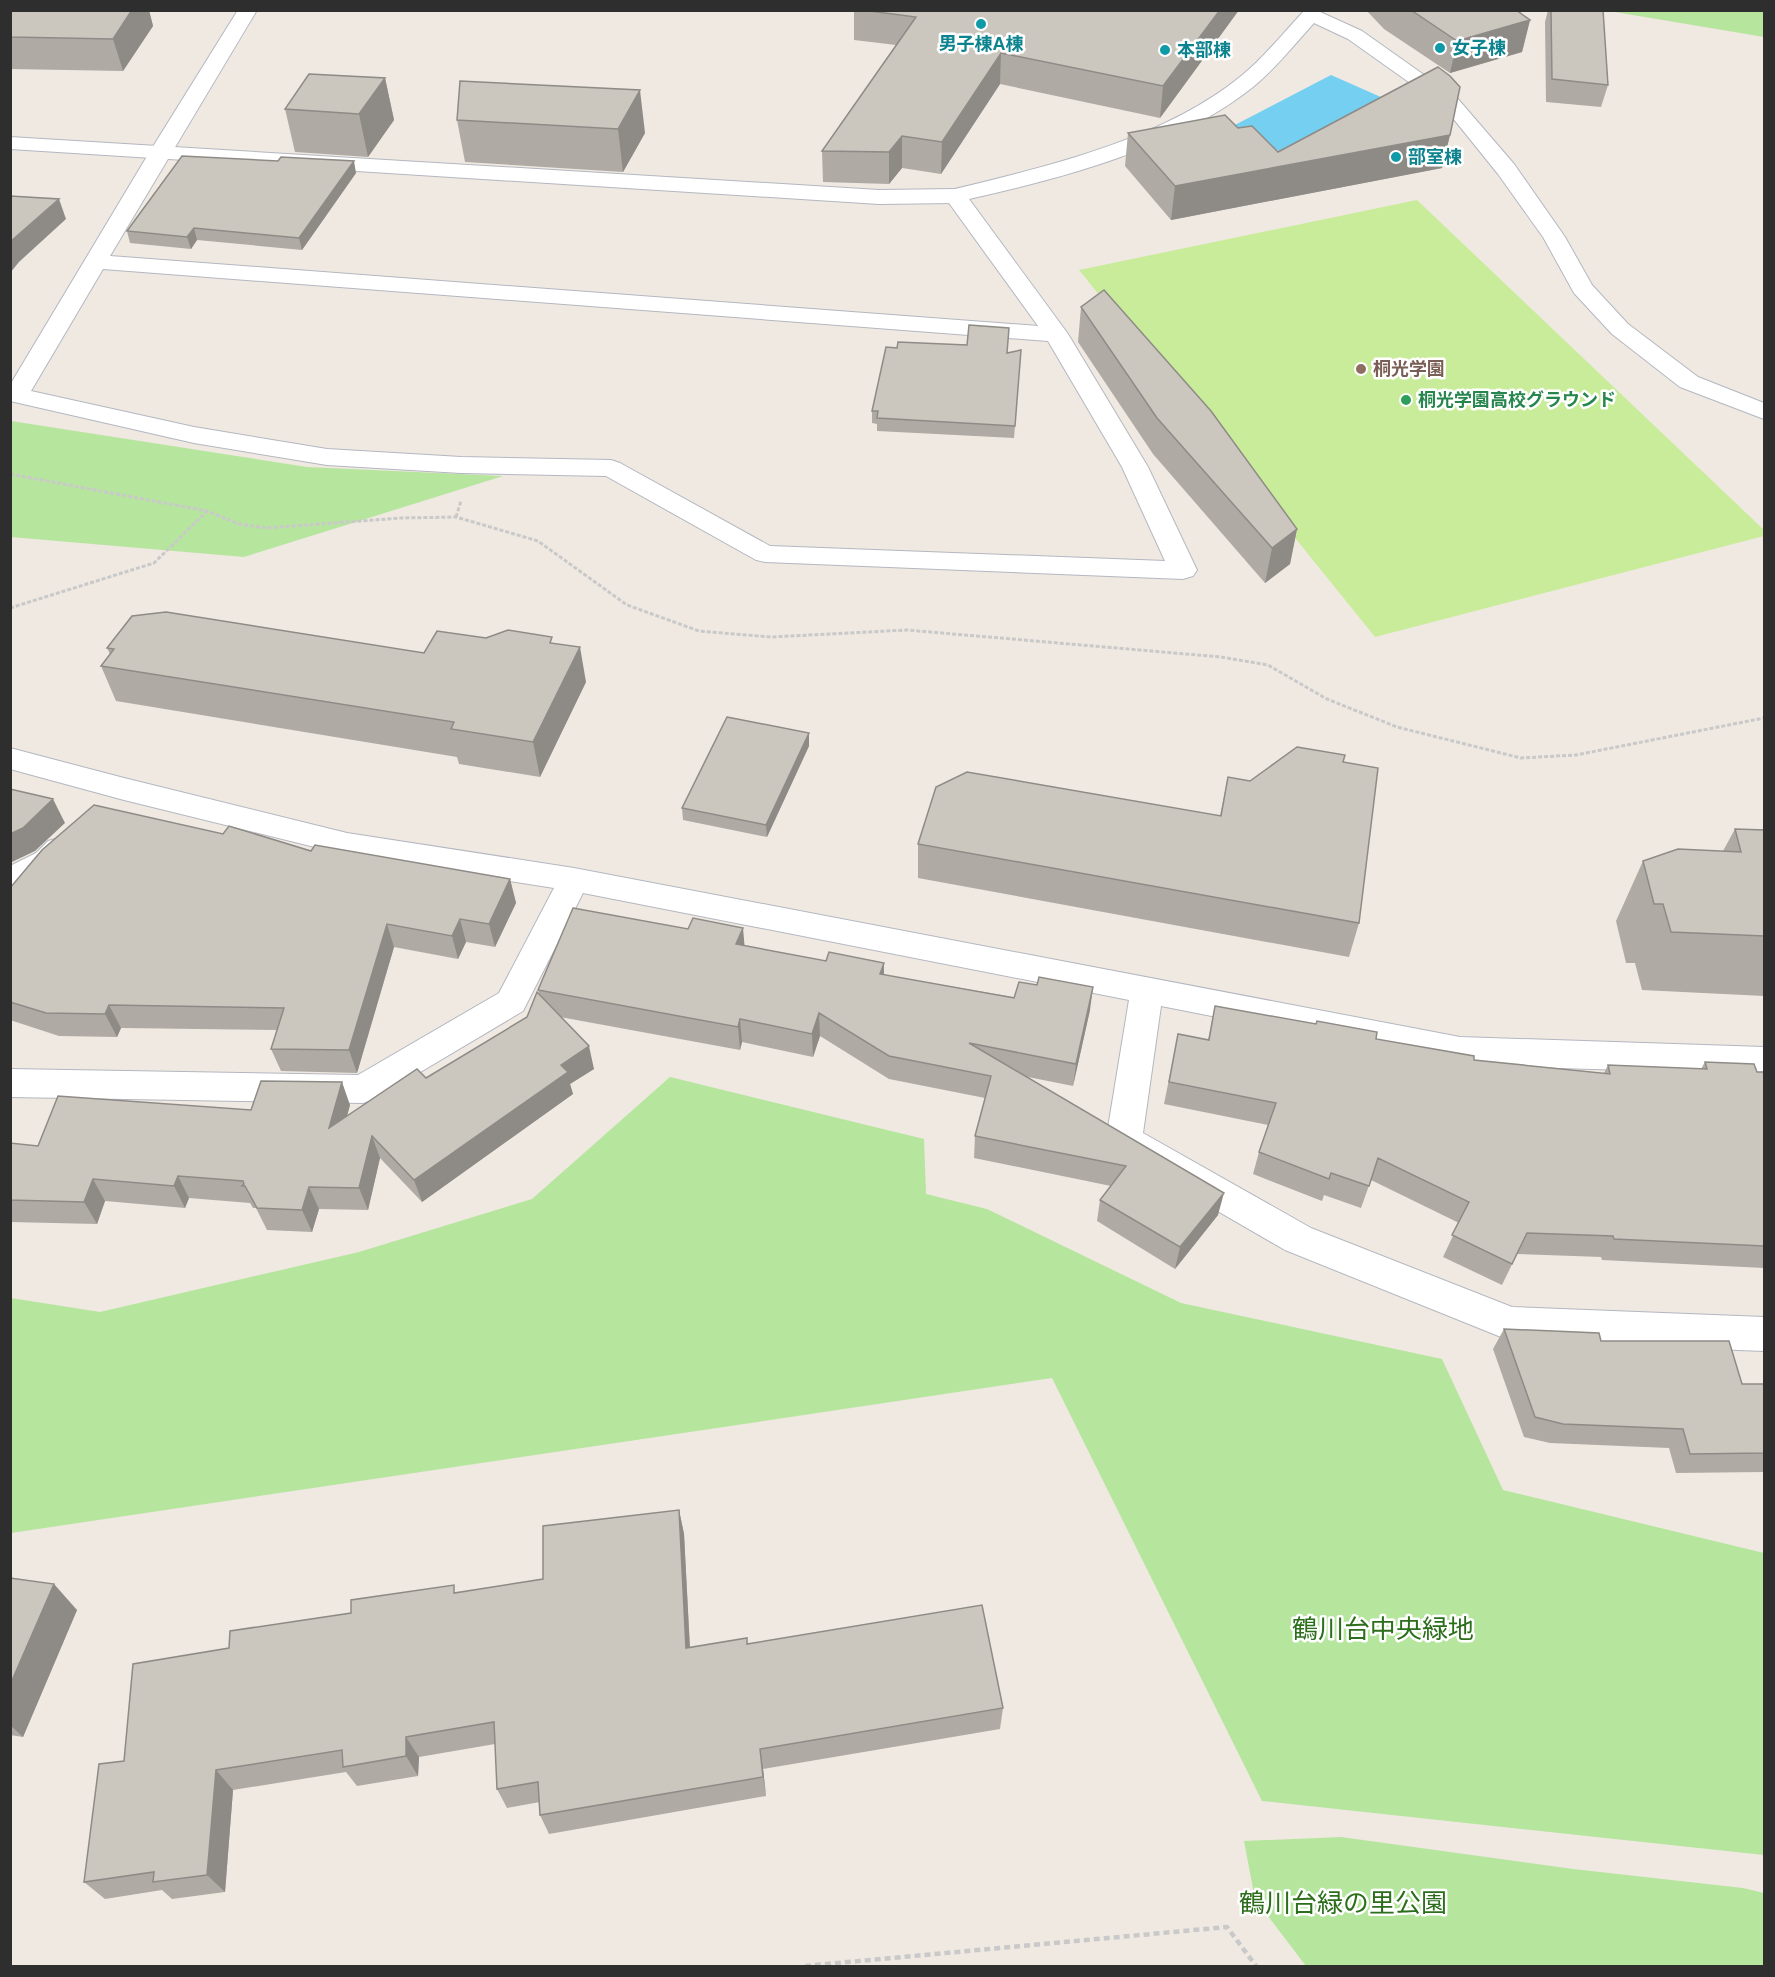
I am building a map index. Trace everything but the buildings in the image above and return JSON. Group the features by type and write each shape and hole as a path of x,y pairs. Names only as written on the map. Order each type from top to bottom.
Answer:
{"street":[{"path":"248,10 160,153 97,262 14,394 194,435 327,457 461,465 611,468 765,554 1183,570 1135,467 1056,334 955,196"},
{"path":"10,143 879,197 955,196 1039,177 1112,153 1180,123 1228,96 1261,70 1310,13 1355,35 1451,103 1506,169 1554,237 1582,288 1620,329 1689,382 1764,411"},
{"path":"97,262 1056,334"},
{"path":"10,758 124,789 347,844 574,880 1460,1051 1764,1060"},
{"path":"10,880 47,861 124,789"},
{"path":"10,1083 363,1089 511,1002 574,880"},
{"path":"1147,989 1124,1140 1298,1239 1511,1324 1764,1334"}],"path":[{"path":"10,474 207,511 239,524 266,528 401,518 456,518 538,540 627,605 699,631 771,637 907,630 1221,657 1268,665 1327,699 1397,726 1521,758 1576,755 1764,718"},
{"path":"10,608 154,563 207,511"},
{"path":"805,1966 1227,1927 1256,1966"}],"green space":[{"path":"1609,11 1764,11 1764,37"},
{"name":"桐光学園高校グラウンド","path":"1417,200 1764,530 1764,536 1375,637 1079,270"},
{"path":"11,421 307,467 503,476 244,557 11,537"},
{"name":"鶴川台中央緑地","path":"670,1077 924,1139 926,1194 987,1209 1181,1303 1442,1359 1503,1490 1764,1553 1764,1855 1262,1801 1052,1378 11,1533 11,1298 100,1312 359,1252 532,1199"},
{"name":"鶴川台緑の里公園","path":"1341,1837 1573,1869 1743,1888 1764,1893 1764,1966 1306,1966 1255,1899 1244,1841"}],"water":[{"path":"1331,75 1408,109 1308,164 1229,128"}],"place":[{"name":"男子棟A棟","path":"981,24"},
{"name":"女子棟","path":"1440,48"},
{"name":"本部棟","path":"1165,50"},
{"name":"部室棟","path":"1396,157"},
{"name":"桐光学園","path":"1361,369"},
{"name":"桐光学園高校グラウンド","path":"1406,400"}]}
